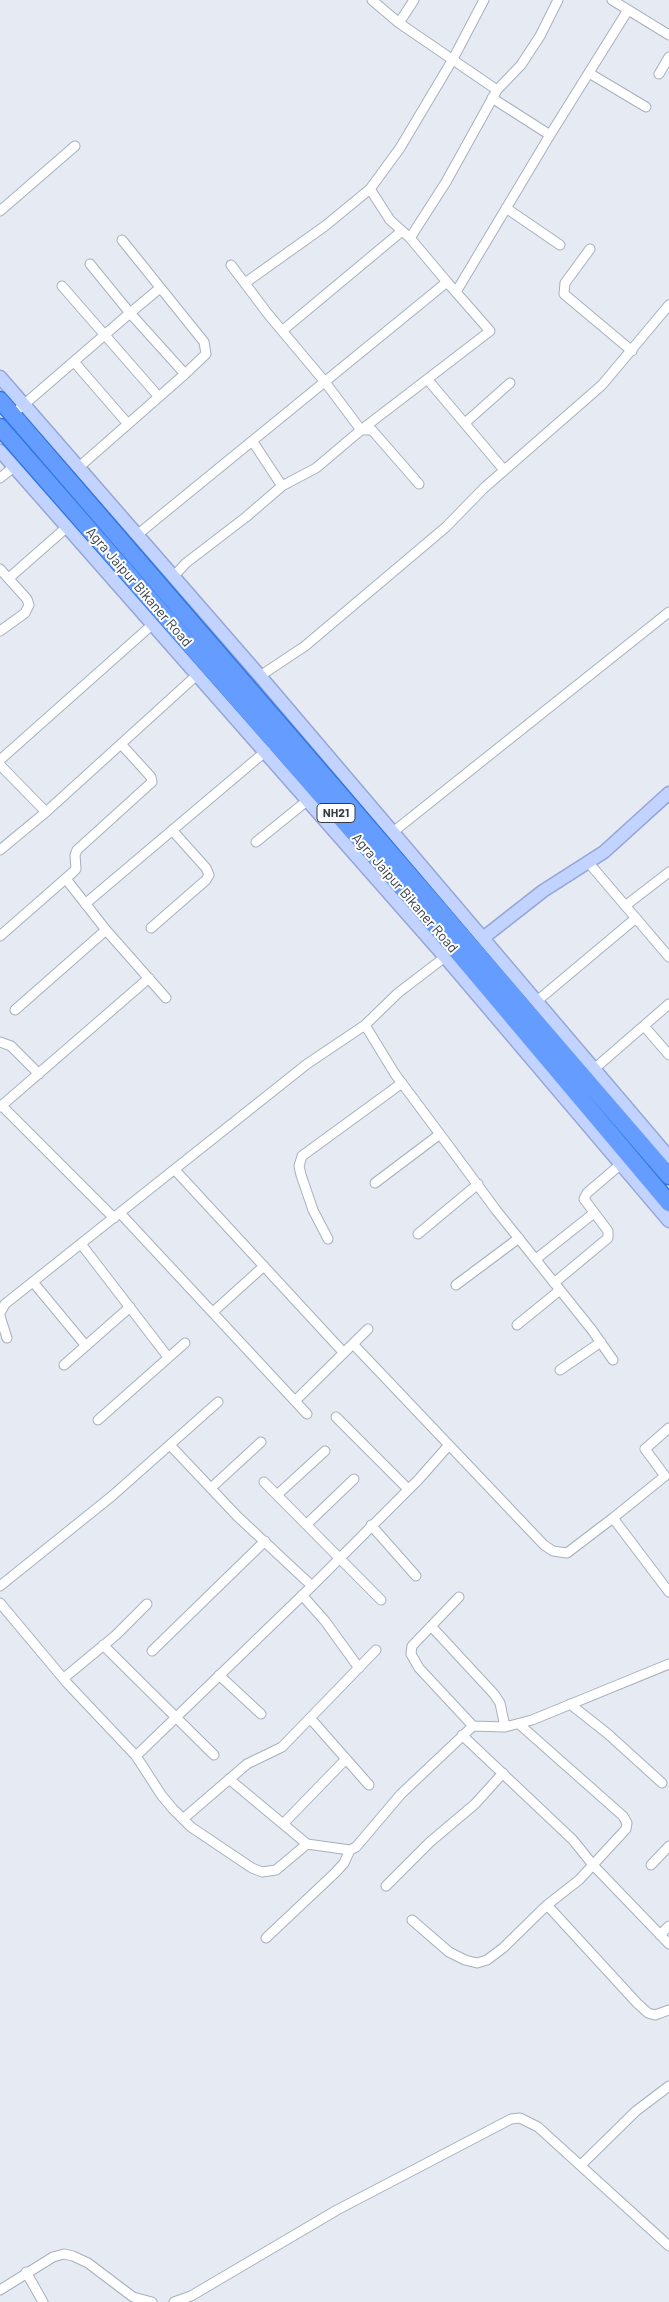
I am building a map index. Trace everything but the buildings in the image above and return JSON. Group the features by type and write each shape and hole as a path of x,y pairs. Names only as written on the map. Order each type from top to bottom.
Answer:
{"highway":[{"name":"Agra Jaipur Bikaner Road","path":"0,400 18,410 669,1176"},
{"name":"Agra Jaipur Bikaner Road","path":"0,427 455,949 669,1203"}],"street":[{"path":"372,0 399,23 453,59 494,94 550,135"},
{"path":"399,23 414,0"},
{"path":"245,283 325,226 370,189 400,148 453,59 484,0"},
{"path":"410,238 446,182 494,94 521,66 540,36 558,0"},
{"path":"612,0 669,35"},
{"path":"456,292 550,135 628,10"},
{"path":"659,74 669,57"},
{"path":"589,73 646,107"},
{"path":"0,211 75,146"},
{"path":"174,576 186,563 246,517 282,486 316,468 361,430 490,331 410,238 390,220 370,189"},
{"path":"506,208 560,244"},
{"path":"282,331 402,231"},
{"path":"79,467 185,374 202,358 206,348 204,342 122,240"},
{"path":"590,248 565,282 564,294 632,351"},
{"path":"90,264 130,313 185,374"},
{"path":"231,265 361,430"},
{"path":"138,535 448,282"},
{"path":"62,286 159,397"},
{"path":"18,410 160,288"},
{"path":"260,676 305,646 446,527 504,470 602,385 669,305"},
{"path":"75,363 128,424"},
{"path":"0,378 18,410 79,467 174,576 669,1158"},
{"path":"428,380 504,470"},
{"path":"465,424 510,384"},
{"path":"361,430 372,430 419,484"},
{"path":"253,442 282,486"},
{"path":"0,451 266,751 445,957 669,1221"},
{"path":"0,478 14,467"},
{"path":"9,578 67,527"},
{"path":"0,569 27,600 29,605 24,613 0,631"},
{"path":"393,832 669,612"},
{"path":"0,760 153,624"},
{"path":"0,850 46,812 198,674"},
{"path":"0,936 66,879 76,868 75,856 78,850 152,782 151,777 121,744"},
{"path":"85,904 266,751"},
{"path":"0,764 46,812"},
{"path":"483,938 543,891 604,852 669,793"},
{"path":"256,842 308,800"},
{"path":"151,928 206,880 209,875 206,868 172,830"},
{"path":"588,862 669,957"},
{"path":"625,906 669,872"},
{"path":"66,879 106,930 166,998"},
{"path":"537,1001 636,918"},
{"path":"15,1010 106,930"},
{"path":"7,1338 0,1314 6,1304 308,1064 364,1025 398,993 445,957"},
{"path":"149,978 1,1107 117,1216 213,1312 307,1414"},
{"path":"594,1069 669,1004"},
{"path":"364,1025 402,1083 496,1210 601,1342 613,1360"},
{"path":"644,1026 669,1055"},
{"path":"0,1042 11,1046 39,1074"},
{"path":"328,1239 313,1210 301,1175 299,1166 302,1156 402,1083"},
{"path":"376,1183 440,1134"},
{"path":"517,1325 608,1238 608,1231 585,1202 584,1196 621,1164"},
{"path":"175,1170 344,1353"},
{"path":"418,1234 478,1184"},
{"path":"536,1259 594,1213"},
{"path":"456,1285 519,1238"},
{"path":"81,1244 168,1357"},
{"path":"213,1312 264,1266"},
{"path":"33,1282 86,1346"},
{"path":"64,1365 130,1307"},
{"path":"295,1401 368,1329"},
{"path":"560,1370 601,1342"},
{"path":"98,1420 185,1343"},
{"path":"352,1344 544,1545 553,1551 567,1553 665,1476 646,1449 669,1428"},
{"path":"0,1586 112,1496 218,1402"},
{"path":"336,1416 408,1489"},
{"path":"210,1488 261,1442"},
{"path":"170,1445 210,1488 312,1586"},
{"path":"136,1756 302,1596 449,1446"},
{"path":"277,1495 325,1451"},
{"path":"307,1524 354,1479"},
{"path":"264,1482 382,1600"},
{"path":"612,1518 669,1592"},
{"path":"371,1525 416,1576"},
{"path":"152,1651 265,1541"},
{"path":"302,1596 325,1621 359,1668"},
{"path":"459,1597 412,1646 411,1654 419,1668 473,1726"},
{"path":"0,1603 64,1678 136,1756 162,1796 183,1819 221,1848 252,1868 262,1872 276,1870 307,1844"},
{"path":"64,1678 147,1604"},
{"path":"431,1626 494,1694 500,1703 505,1727"},
{"path":"103,1645 214,1754"},
{"path":"183,1819 246,1764 282,1747 376,1650"},
{"path":"266,1938 336,1872 344,1863 350,1850 359,1845 401,1794 473,1726 505,1727 519,1724 667,1668"},
{"path":"219,1675 261,1714"},
{"path":"570,1704 608,1734 662,1783"},
{"path":"310,1718 369,1785"},
{"path":"412,1920 449,1952 465,1960 477,1963 487,1960 503,1948 547,1905 579,1880 619,1839 626,1829 628,1823 623,1816 519,1724"},
{"path":"462,1735 573,1840 593,1865 669,1944"},
{"path":"283,1824 346,1759"},
{"path":"386,1886 430,1842 475,1804 503,1773"},
{"path":"229,1779 307,1844 350,1850"},
{"path":"651,1865 669,1846"},
{"path":"547,1905 648,2013 655,2015 668,2012"},
{"path":"660,1935 669,1926"},
{"path":"580,2165 636,2111 669,2086"},
{"path":"174,2302 191,2296 337,2210 511,2119 520,2118 538,2127 669,2246"},
{"path":"0,2290 52,2257 64,2254 88,2263 133,2297 152,2302"},
{"path":"26,2272 44,2302"},
{"path":"124,2302 133,2297"}]}
